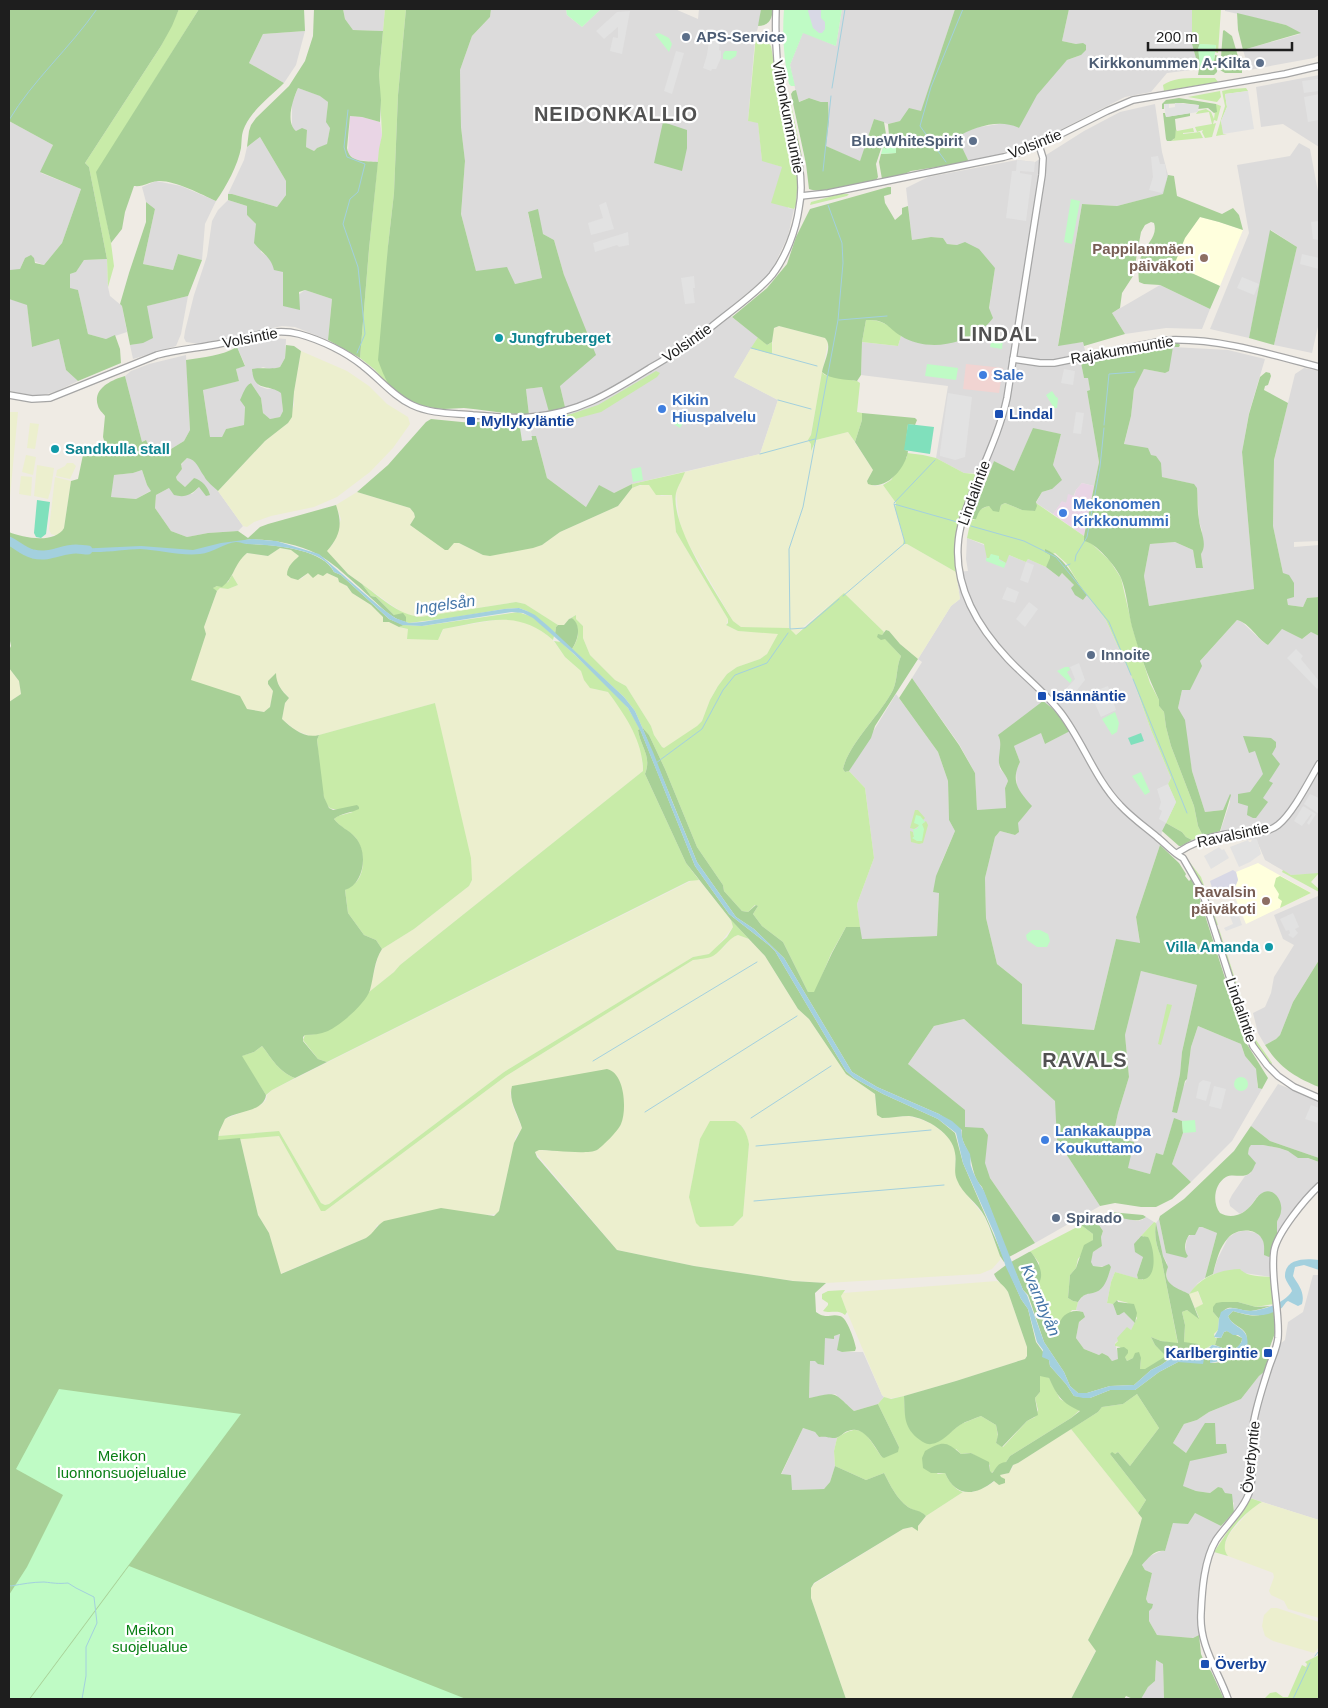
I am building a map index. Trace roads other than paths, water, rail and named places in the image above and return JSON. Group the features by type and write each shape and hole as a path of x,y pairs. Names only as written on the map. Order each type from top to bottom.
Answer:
{"street":[{"name":"Vilhonkummuntie","path":"776,9 775,42 778,68 781,90 798,161 801,196"},
{"name":"Volsintie","path":"9,395 32,399 50,398 174,350 226,343 279,332 299,334 341,352 364,366 404,401 428,410 442,413 522,417 540,416 570,410 599,399 686,348 766,281 779,263 789,241 801,196 828,193 1004,157 1039,145 1133,100 1285,74 1319,66"},
{"name":"Lindalintie","path":"1039,145 1043,158 1042,175 1003,415 961,524 958,544 958,571 964,594 992,640 1061,713 1105,786 1119,805 1184,858 1202,891 1253,1046 1266,1065 1278,1076 1294,1087 1319,1098"},
{"name":"Rajakummuntie","path":"1013,359 1054,363 1167,340 1179,340 1201,341 1254,350 1319,367"},
{"name":"Ravalsintie","path":"1178,855 1188,845 1210,837 1264,831 1279,824 1288,814 1319,764"},
{"name":"Överbyntie","path":"1228,1699 1212,1665 1202,1634 1200,1616 1203,1587 1209,1557 1215,1542 1245,1502 1249,1492 1252,1476 1250,1450 1253,1425 1277,1342 1278,1313 1274,1260 1276,1242 1319,1186"}],"water":[{"path":"252,539 276,541 319,554 380,607 395,618 409,623 504,609 519,608 527,611 548,626 624,697 635,711 697,862 736,917 754,929 784,958 852,1072 877,1087 939,1114 952,1121 961,1129 963,1140 970,1154 972,1170 984,1191 1023,1290 1027,1295 1044,1342 1064,1372 1070,1386 1078,1393 1087,1393 1110,1386 1134,1385 1151,1370 1174,1356 1200,1357 1212,1345 1228,1350 1235,1349 1242,1341 1242,1338 1238,1335 1233,1335 1227,1331 1224,1332 1221,1338 1214,1337 1218,1330 1221,1312 1232,1308 1254,1311 1279,1303 1292,1291 1285,1277 1288,1266 1302,1259 1319,1260 1319,1270 1304,1265 1295,1267 1293,1276 1302,1293 1302,1304 1298,1306 1288,1301 1280,1309 1262,1315 1251,1315 1233,1311 1228,1316 1244,1332 1248,1340 1247,1347 1225,1360 1210,1363 1208,1356 1204,1359 1203,1364 1178,1362 1159,1372 1135,1390 1110,1390 1090,1398 1074,1396 1050,1366 1049,1360 1042,1357 1043,1350 1037,1342 1028,1309 1021,1299 1006,1267 994,1233 963,1163 956,1133 938,1119 883,1094 854,1078 846,1071 775,951 729,914 695,866 641,732 628,708 574,654 533,618 523,613 512,612 422,626 402,625 389,619 341,575 334,572 328,564 319,558 295,549 269,545 236,542 205,553 193,554 140,549 90,552 76,549 141,546 193,550 221,543"}],"waterway":[{"path":"9,120 29,91 97,9"},
{"path":"832,88 845,9"},
{"path":"946,162 920,126 931,87 963,9"},
{"path":"823,171 831,96"},
{"path":"348,110 344,147 347,157 365,164 358,192 350,199 343,224 358,267 365,334 357,353"},
{"path":"828,205 842,243 843,263 838,320 803,507 789,549 790,629 805,628 839,599"},
{"path":"839,320 887,316"},
{"path":"751,348 817,366"},
{"path":"1104,425 1109,374 1135,372"},
{"path":"778,400 811,409"},
{"path":"1075,561 1076,555 1087,537 1100,467 1104,428"},
{"path":"760,454 815,439"},
{"path":"894,503 935,460"},
{"path":"843,596 905,543 894,504 957,522"},
{"path":"971,526 1024,541 1056,557 1109,622 1131,675"},
{"name":"Ingelsån","path":"9,541 26,551 39,555 71,549 88,550"},
{"path":"1065,566 1070,564"},
{"path":"656,763 702,729 723,690 735,675 767,663 788,633"},
{"path":"1133,679 1187,813"},
{"path":"593,1061 757,962"},
{"path":"645,1112 797,1016"},
{"path":"751,1118 831,1066"},
{"path":"756,1146 931,1130"},
{"path":"754,1201 944,1185"},
{"path":"9,1585 40,1582 68,1583 94,1597 97,1623 86,1647 86,1676 82,1699"},
{"path":"1315,1656 1319,1651"},
{"path":"1293,1699 1310,1663"}],"place":[{"name":"APS-Service","path":"686,37"},
{"name":"Kirkkonummen A-Kilta","path":"1260,63"},
{"name":"BlueWhiteSpirit","path":"973,141"},
{"name":"Pappilanmäen päiväkoti","path":"1204,258"},
{"name":"Jungfruberget","path":"499,338"},
{"name":"Sale","path":"983,375"},
{"name":"Kikin Hiuspalvelu","path":"662,409"},
{"name":"Lindal","path":"999,414"},
{"name":"Myllykyläntie","path":"471,421"},
{"name":"Sandkulla stall","path":"55,449"},
{"name":"Mekonomen Kirkkonummi","path":"1063,513"},
{"name":"Innoite","path":"1091,655"},
{"name":"Isännäntie","path":"1042,696"},
{"name":"Ravalsin päiväkoti","path":"1266,901"},
{"name":"Villa Amanda","path":"1269,947"},
{"name":"Lankakauppa Koukuttamo","path":"1045,1140"},
{"name":"Spirado","path":"1056,1218"},
{"name":"Karlbergintie","path":"1268,1353"},
{"name":"Överby","path":"1205,1664"}],"district":[{"name":"NEIDONKALLIO","path":"616,114"},
{"name":"LINDAL","path":"998,334"},
{"name":"RAVALS","path":"1085,1060"}],"water label":[{"name":"Kvarnbyån","path":"1041,1300"}],"park label":[{"name":"Meikon luonnonsuojelualue","path":"122,1464"},
{"name":"Meikon suojelualue","path":"150,1638"}]}
